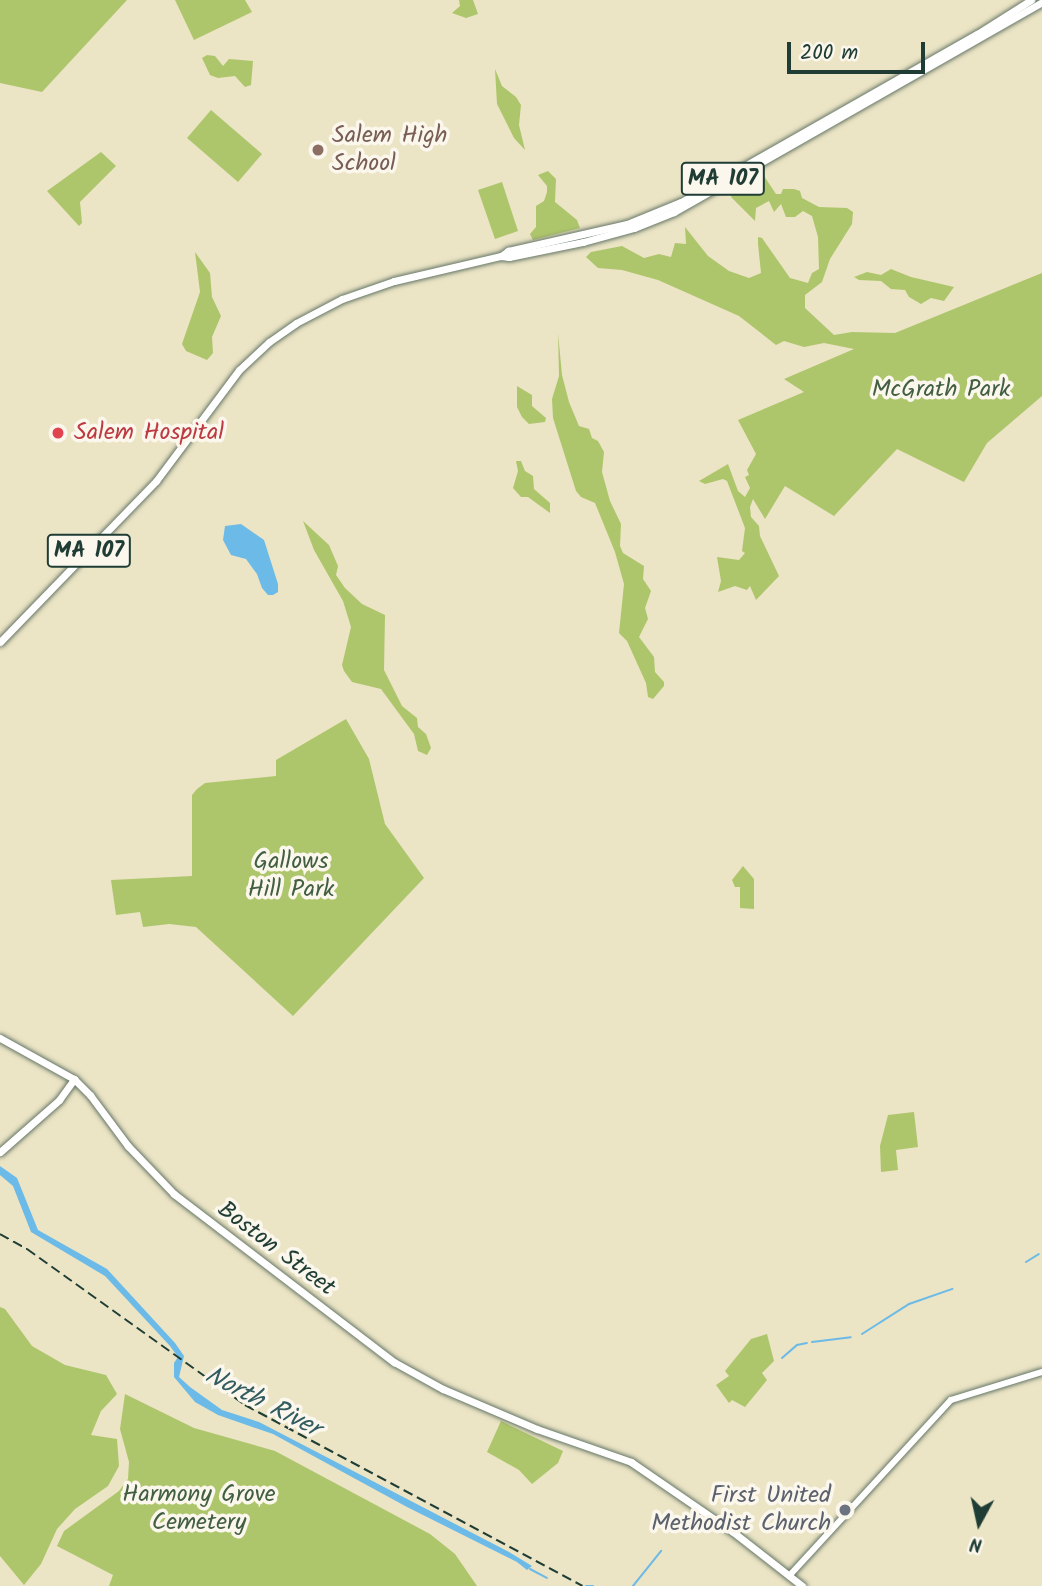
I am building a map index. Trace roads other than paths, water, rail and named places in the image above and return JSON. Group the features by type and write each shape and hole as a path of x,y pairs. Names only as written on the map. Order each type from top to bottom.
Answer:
{"main road":[{"name":"MA 107","path":"501,256 508,251 627,224 681,202 977,34 1031,0"},
{"name":"MA 107","path":"0,642 156,482 222,390 269,342 313,313 356,293 409,276 603,237 674,212 1042,2"},
{"name":"Boston Street","path":"0,1038 74,1079 90,1095 122,1140 167,1188 378,1351 434,1384 565,1441 632,1462 728,1528 802,1586"},
{"path":"0,1152 59,1100 74,1079"},
{"path":"789,1576 951,1400 1042,1372"}],"water":[{"path":"241,524 264,540 278,584 278,592 273,595 268,595 262,588 257,574 246,559 231,555 223,540 225,526"},
{"path":"0,1166 17,1178 38,1230 107,1269 175,1343 184,1356 179,1377 190,1387 222,1410 259,1422 532,1566 527,1570 517,1562 407,1507 273,1434 218,1415 195,1402 174,1377 174,1363 178,1357 105,1276 31,1232 13,1186 0,1175"}],"waterway":[{"path":"1026,1262 1039,1254"},
{"path":"862,1334 909,1304 952,1289"},
{"path":"812,1342 851,1337"},
{"path":"782,1358 797,1345 807,1343"},
{"path":"633,1586 661,1551"},
{"name":"North River","path":"530,1569 547,1578"},
{"name":"North River","path":"586,1586 593,1586"}],"railway":[{"path":"0,1234 27,1249 245,1405 582,1586"}],"place":[{"name":"Salem High School","path":"318,150"},
{"name":"Salem Hospital","path":"58,433"},
{"name":"First United Methodist Church","path":"845,1510"}],"park label":[{"name":"McGrath Park","path":"941,390"},
{"name":"Gallows Hill Park","path":"291,876"},
{"name":"Harmony Grove Cemetery","path":"199,1509"}]}
